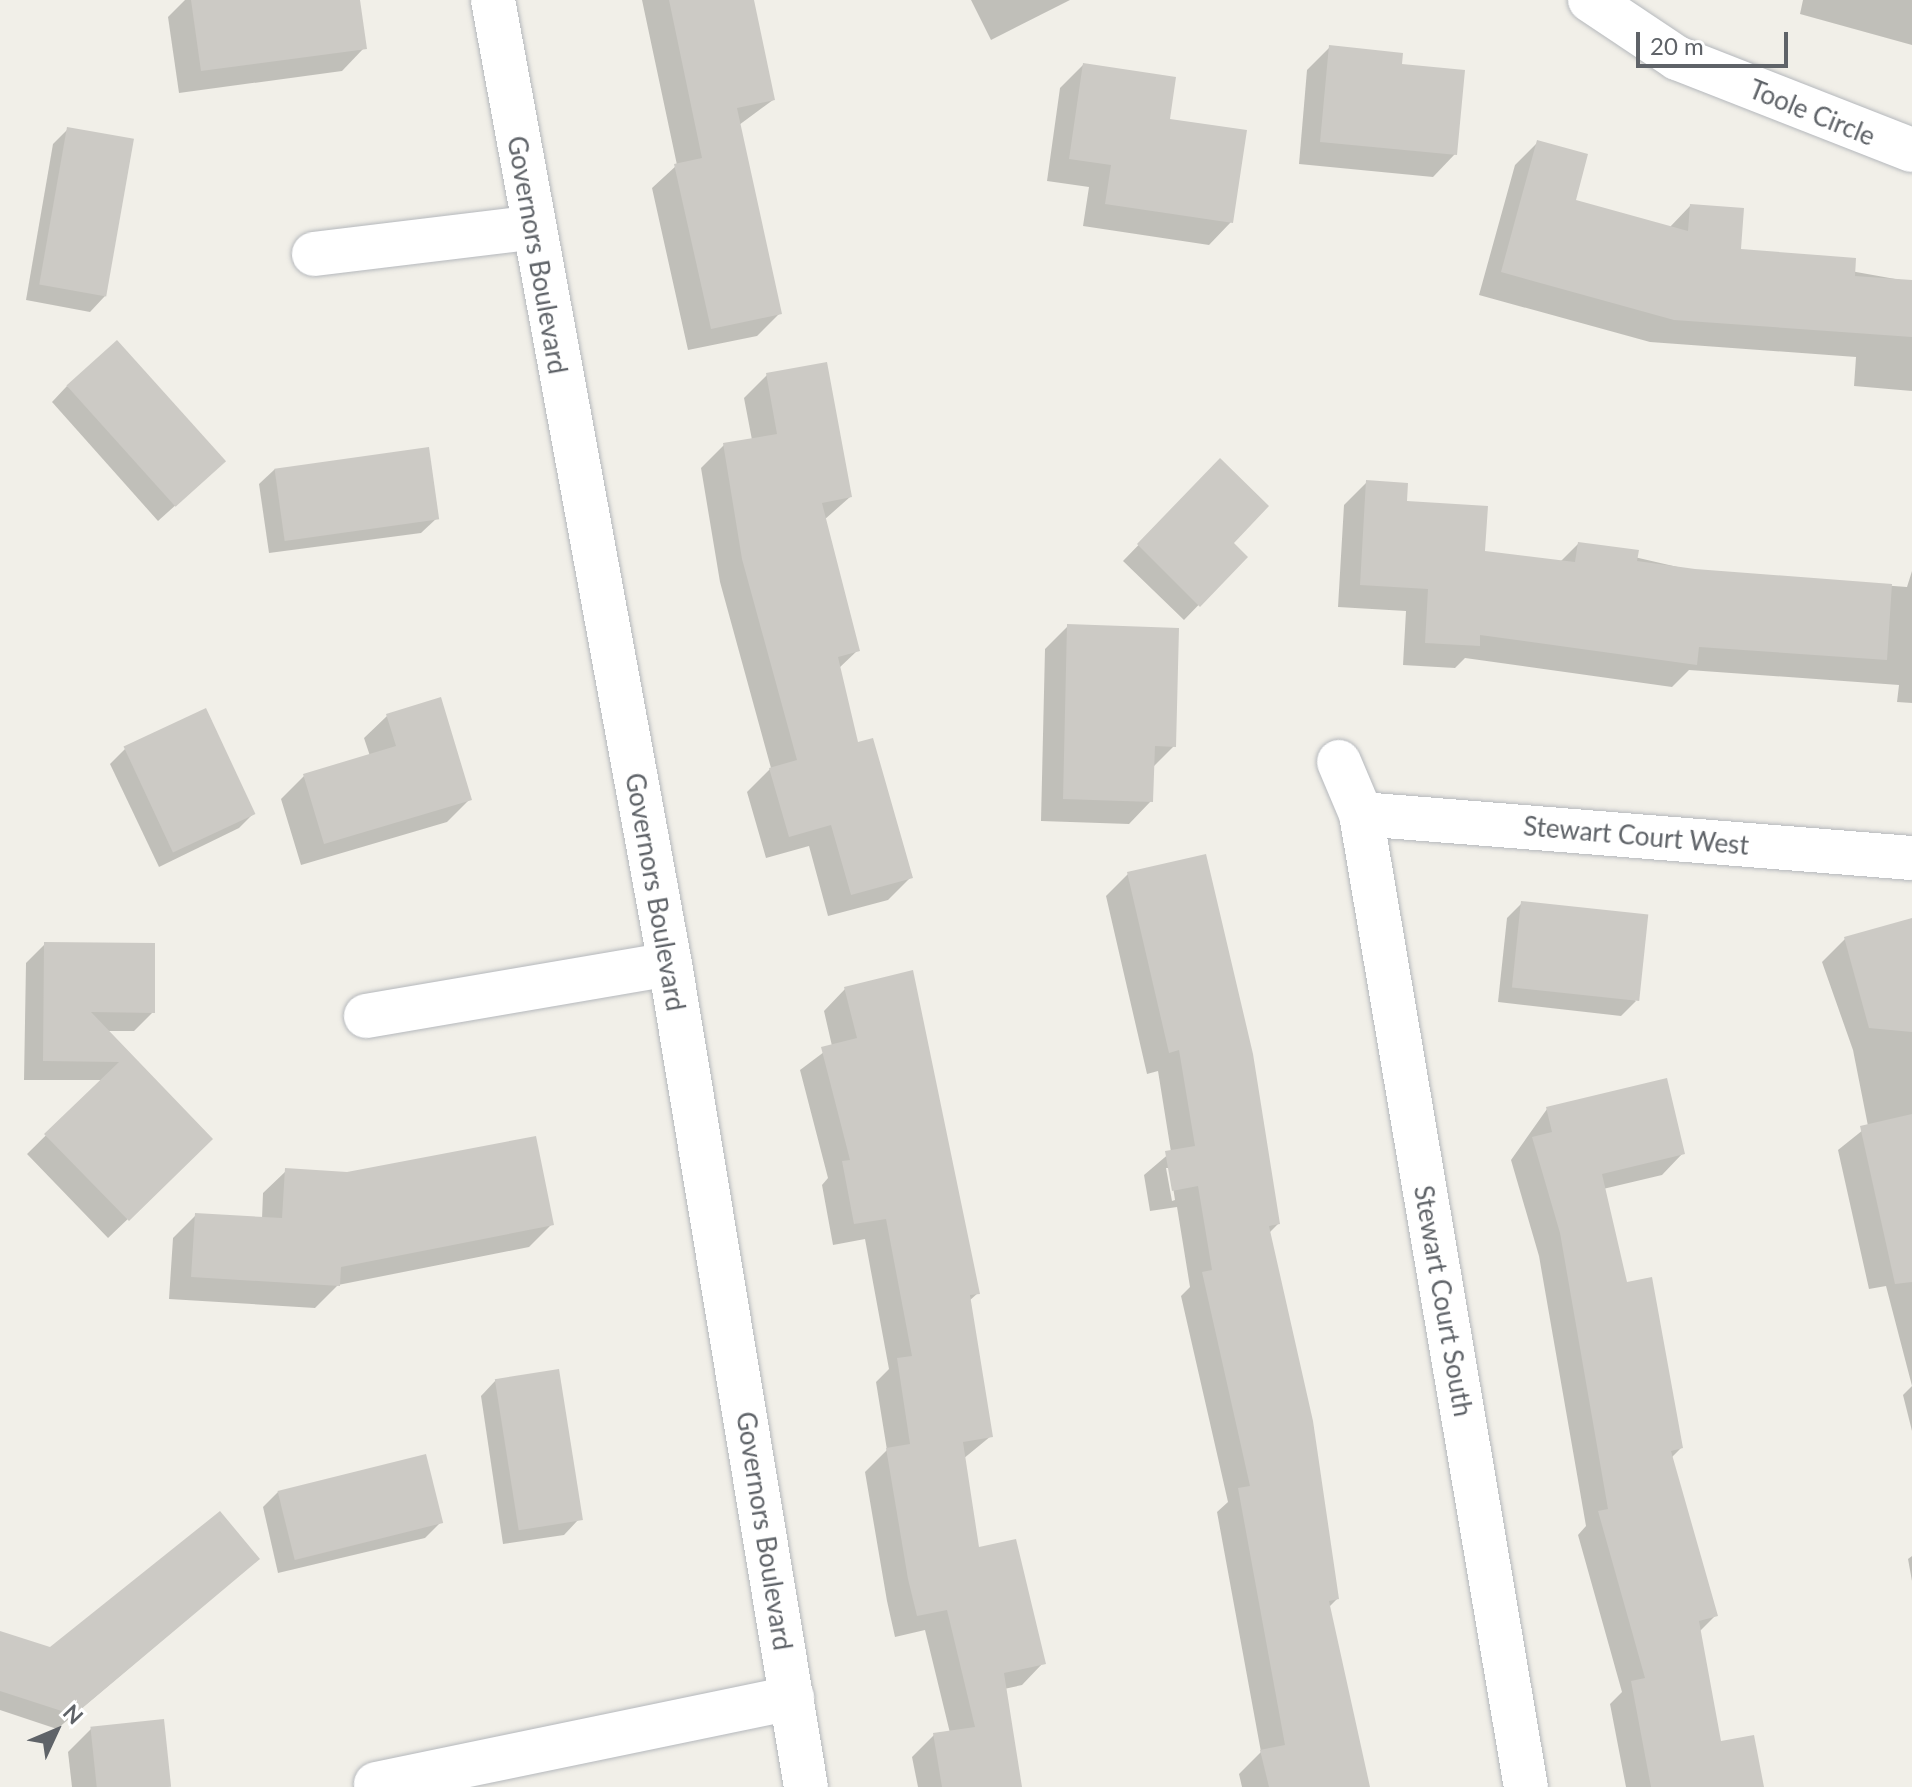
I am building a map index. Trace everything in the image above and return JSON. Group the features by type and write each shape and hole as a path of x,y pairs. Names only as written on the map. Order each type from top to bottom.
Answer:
{"street":[{"name":"Governors Boulevard","path":"493,0 530,228 670,964 806,1787"},
{"name":"Toole Circle","path":"1590,0 1677,58 1912,150"},
{"path":"314,254 530,228"},
{"name":"Stewart Court South","path":"1339,762 1361,814 1526,1787"},
{"name":"Stewart Court West","path":"1361,814 1912,858"},
{"path":"366,1016 670,964"},
{"path":"376,1784 792,1698"}],"building":[{"path":"191,0 360,0 367,49 201,71"},
{"path":"669,0 754,0 775,100 737,108 782,314 711,329 674,164 702,158"},
{"path":"1329,45 1403,53 1402,64 1465,70 1457,155 1320,142"},
{"path":"1083,63 1176,77 1170,119 1247,130 1233,223 1105,204 1111,165 1069,159"},
{"path":"67,127 134,139 106,296 39,285"},
{"path":"1537,140 1588,154 1576,200 1688,231 1690,204 1744,208 1741,249 1856,258 1855,276 1912,280 1912,337 1674,320 1501,272"},
{"path":"117,340 226,461 176,507 66,386"},
{"path":"827,362 852,497 822,503 860,651 838,657 858,742 873,738 913,878 851,895 831,825 789,837 769,768 797,760 742,559 723,443 777,434 766,373"},
{"path":"429,447 439,519 285,541 275,469"},
{"path":"1220,458 1269,506 1234,543 1248,557 1200,607 1137,544"},
{"path":"1366,480 1408,483 1407,501 1488,506 1485,551 1575,562 1578,542 1639,550 1637,561 1695,569 1892,584 1887,660 1699,647 1697,665 1480,635 1480,646 1425,643 1428,589 1360,585"},
{"path":"1067,624 1179,628 1176,747 1155,746 1153,802 1063,799"},
{"path":"441,697 472,800 324,844 303,774 396,746 386,714"},
{"path":"206,708 255,814 173,852 124,746"},
{"path":"1206,854 1253,1054 1280,1224 1269,1226 1313,1421 1339,1599 1329,1601 1370,1787 1269,1787 1260,1750 1285,1745 1238,1488 1250,1486 1202,1272 1212,1270 1198,1186 1172,1191 1165,1151 1195,1146 1179,1050 1169,1053 1127,872"},
{"path":"1521,901 1648,914 1639,1001 1512,988"},
{"path":"1912,918 1912,1032 1869,1028 1844,937"},
{"path":"44,942 155,943 155,1013 91,1012 213,1139 129,1221 44,1134 119,1062 43,1061"},
{"path":"913,970 980,1294 970,1295 993,1437 963,1442 979,1547 1016,1539 1046,1664 1004,1673 1022,1787 942,1787 933,1733 975,1727 947,1610 917,1616 908,1579 886,1448 910,1444 897,1358 912,1356 886,1219 854,1224 842,1161 850,1160 821,1047 857,1038 844,987"},
{"path":"1667,1078 1685,1154 1602,1174 1627,1282 1652,1277 1683,1448 1671,1451 1718,1616 1699,1621 1721,1741 1754,1735 1764,1787 1651,1787 1631,1681 1645,1678 1598,1511 1608,1509 1560,1233 1532,1137 1552,1132 1546,1107"},
{"path":"1912,1114 1912,1282 1895,1284 1860,1126"},
{"path":"536,1136 554,1225 341,1267 340,1286 191,1277 195,1213 282,1218 285,1168 347,1172"},
{"path":"559,1369 583,1520 519,1530 495,1379"},
{"path":"426,1454 443,1523 295,1560 278,1491"},
{"path":"220,1511 260,1559 74,1715 0,1691 0,1631 50,1647"},
{"path":"164,1719 171,1787 97,1787 90,1727"}]}
